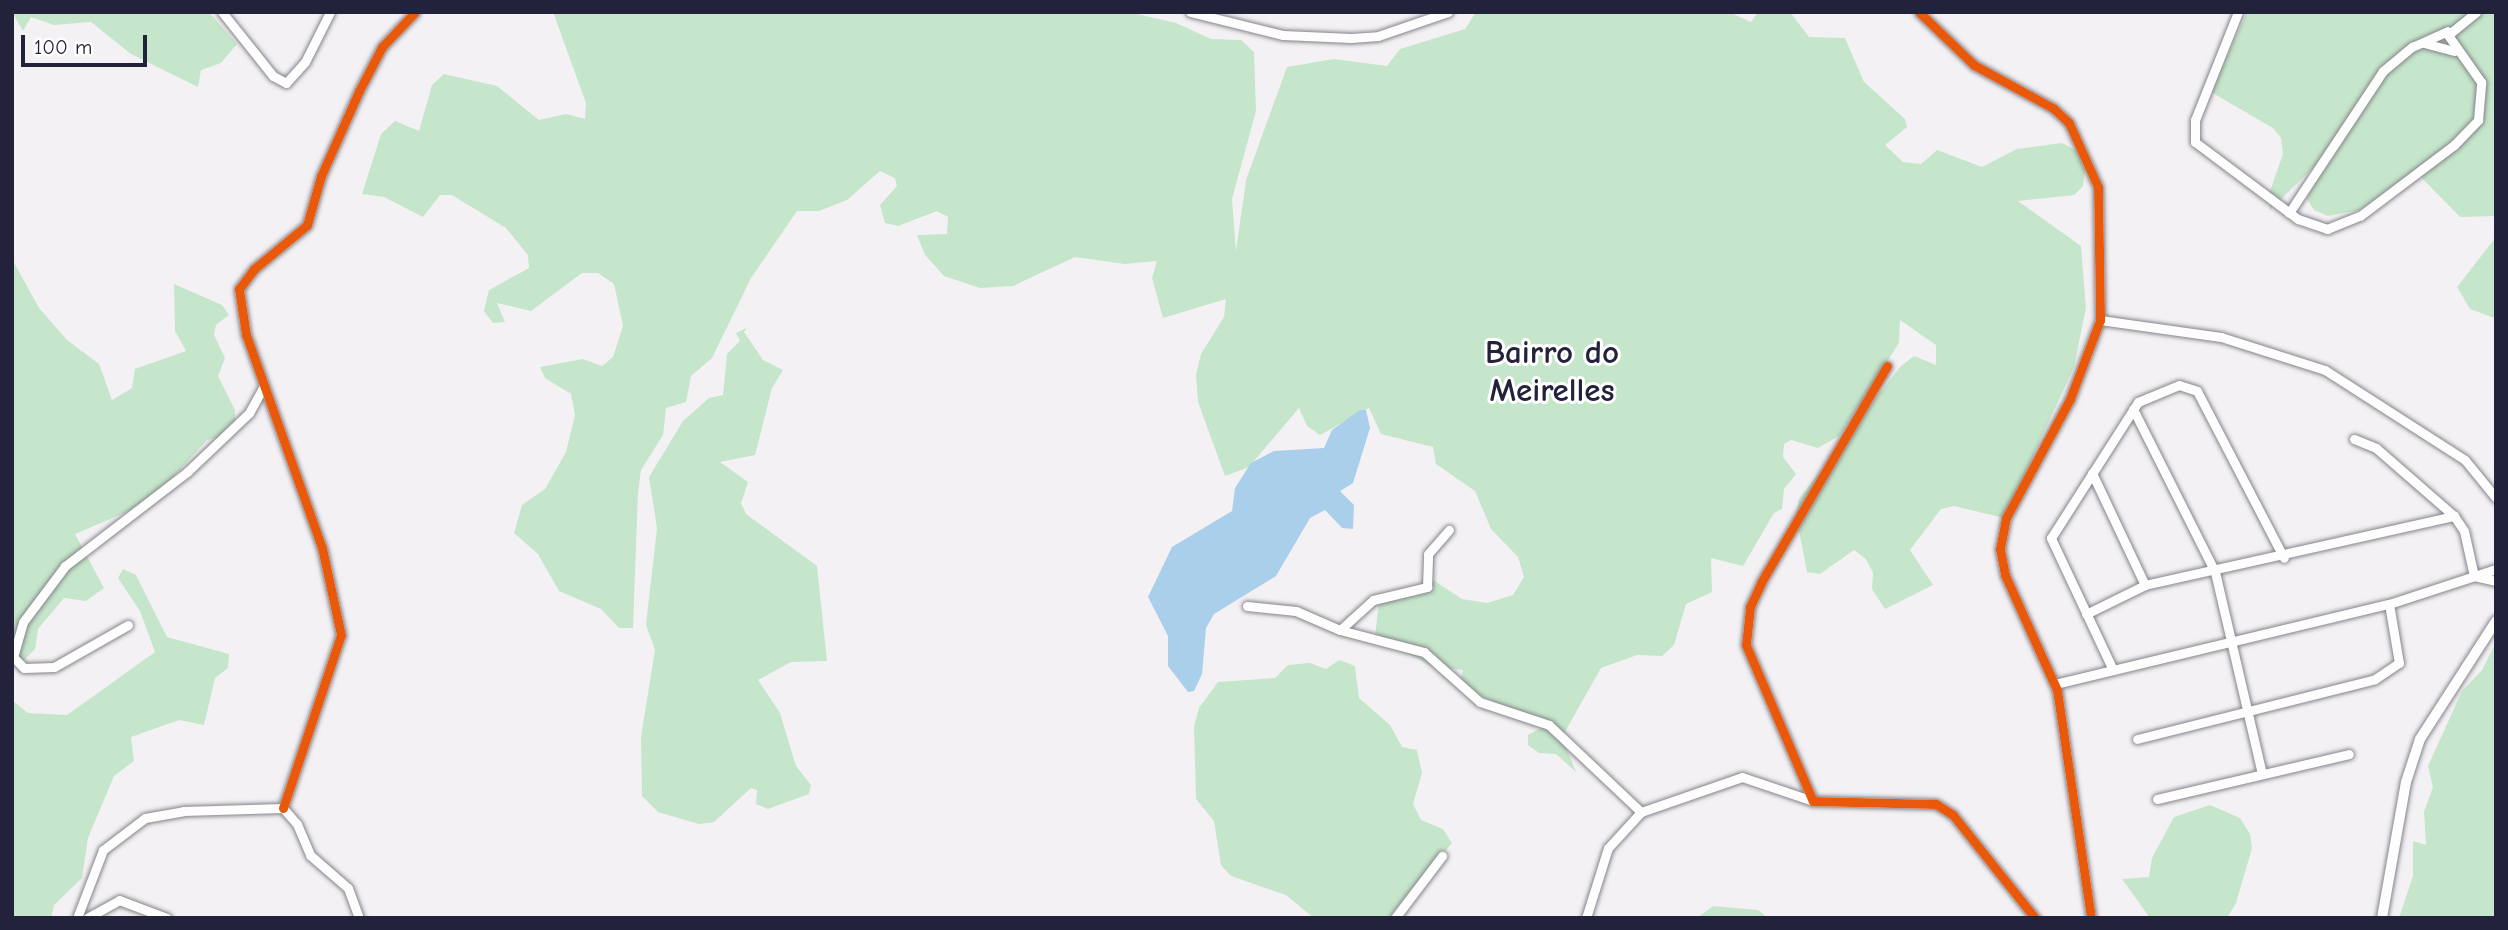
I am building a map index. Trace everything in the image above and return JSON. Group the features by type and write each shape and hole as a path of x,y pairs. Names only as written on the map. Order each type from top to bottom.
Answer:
{"street":[{"path":"224,13 273,76 286,83 305,62 330,12"},
{"path":"283,808 341,635 322,548 244,326 239,289 254,269 307,225 321,176 359,91 382,47 415,12"},
{"path":"1190,12 1283,35 1351,38 1378,36 1448,12"},
{"path":"1919,12 1974,65 2053,108 2079,137 2098,187 2101,320 2078,382 2018,492 2001,535 2005,575 2055,684 2091,918"},
{"path":"2238,12 2195,120 2195,142 2290,213 2327,229 2345,225 2471,130 2484,94 2474,69 2456,52 2448,31"},
{"path":"2290,213 2383,71 2422,42 2448,31 2476,12"},
{"path":"2422,42 2456,52"},
{"path":"2101,320 2221,337 2325,370 2465,460 2496,498"},
{"path":"1813,801 1760,682 1746,631 1762,581 1887,366"},
{"path":"2113,670 2051,538 2133,409 2154,392 2179,385 2197,391 2284,558"},
{"path":"128,625 54,667 24,668 13,657 23,622 65,566 187,472 249,412 264,386"},
{"path":"2133,409 2215,572 2262,774"},
{"path":"2354,439 2376,448 2454,516 2464,531 2474,576"},
{"path":"2092,473 2146,585"},
{"path":"2086,614 2146,585 2284,558 2454,516"},
{"path":"1340,630 1373,600 1427,587 1428,554 1450,530"},
{"path":"2055,684 2389,604 2496,569"},
{"path":"2474,576 2496,581"},
{"path":"2137,739 2389,671 2399,663 2400,652 2389,604"},
{"path":"1247,606 1296,611 1340,630 1424,652 1479,702 1541,720 1641,813"},
{"path":"2382,918 2406,782 2420,739 2495,628"},
{"path":"2157,799 2349,754"},
{"path":"1586,918 1614,837 1641,813 1742,777 1813,801 1936,804 1953,815 2035,918"},
{"path":"77,918 103,850 145,818 183,811 283,808 298,824 310,855 348,888 359,918"},
{"path":"1395,918 1405,914 1442,856"},
{"path":"87,918 119,900 167,918"}],"green space":[{"path":"12,12 209,12 237,44 221,63 201,70 198,87 131,54 91,22 54,25 31,17 23,31"},
{"path":"553,12 1129,12 1176,23 1211,39 1241,40 1254,52 1256,111 1232,199 1236,251 1246,180 1287,67 1334,59 1387,66 1400,49 1465,29 1476,12 1729,12 1751,22 1758,12 1790,12 1809,37 1845,38 1864,82 1905,119 1907,127 1885,145 1903,162 1921,164 1937,150 1982,167 2017,149 2062,143 2077,151 2085,171 2083,186 2074,195 2018,201 2081,246 2086,308 2074,367 2004,518 1954,506 1941,509 1910,550 1933,585 1885,609 1872,589 1873,573 1866,559 1854,550 1820,574 1807,572 1796,515 1799,499 1900,367 1914,356 1936,365 1936,345 1900,320 1899,343 1839,436 1818,448 1791,440 1784,444 1783,457 1796,474 1784,489 1782,509 1774,513 1743,566 1711,558 1712,592 1686,604 1674,645 1662,656 1637,655 1601,668 1562,737 1576,772 1556,754 1539,753 1528,745 1528,735 1545,726 1459,685 1463,670 1431,666 1375,636 1380,594 1415,597 1433,580 1462,599 1487,603 1513,595 1524,577 1518,557 1491,529 1475,491 1436,464 1433,447 1381,434 1369,408 1320,435 1307,426 1299,408 1249,467 1225,476 1198,402 1196,375 1201,354 1224,317 1226,299 1163,318 1152,278 1157,261 1125,264 1075,257 1013,286 980,288 944,276 925,255 917,235 947,234 948,217 937,211 898,226 885,223 880,205 897,186 895,178 880,171 847,200 819,211 797,211 751,278 712,358 691,376 686,402 666,408 663,435 641,470 633,628 619,628 601,609 559,591 538,554 514,533 522,505 545,489 566,452 575,415 571,394 545,378 540,367 583,359 602,366 613,357 623,326 614,284 598,273 582,273 531,311 497,303 505,322 493,323 484,311 489,290 529,268 528,255 506,228 452,195 440,195 423,217 384,197 362,194 381,134 395,121 419,131 432,85 444,74 497,86 539,120 566,114 585,119 586,103"},
{"path":"2247,12 2496,12 2496,216 2460,217 2418,174 2359,210 2328,216 2314,210 2307,199 2320,161 2270,210 2269,194 2283,154 2281,138 2273,128 2211,92"},
{"path":"2496,237 2496,317 2492,317 2470,309 2457,287"},
{"path":"12,259 39,308 67,340 99,364 112,400 132,388 135,369 186,351 175,331 174,284 222,305 229,315 216,325 214,335 225,358 218,376 235,410 235,434 207,440 150,502 75,534 104,588 86,601 64,598 38,629 35,649 22,662 12,645"},
{"path":"747,328 744,332 763,360 783,370 772,388 755,455 720,462 748,482 741,503 746,514 817,566 827,661 791,662 758,680 780,713 796,766 811,785 809,794 768,809 756,804 757,790 751,788 714,822 699,824 658,812 642,796 641,737 655,650 646,625 657,528 649,477 683,421 709,398 723,395 727,354 740,341 736,333"},
{"path":"123,569 136,575 167,637 229,654 228,668 215,678 204,725 179,720 131,737 134,761 114,776 88,838 82,878 54,905 51,918 12,918 12,700 28,713 67,715 155,652 140,611 118,578"},
{"path":"2496,642 2496,918 2399,918 2413,876 2413,841 2426,845 2424,812 2433,787 2428,766 2462,691 2482,670"},
{"path":"1339,660 1355,666 1359,698 1390,725 1402,747 1417,750 1422,773 1413,804 1421,820 1443,829 1452,843 1388,918 1314,918 1286,895 1231,876 1221,865 1214,821 1196,799 1194,726 1199,708 1218,682 1275,678 1288,665 1310,663 1326,669"},
{"path":"2210,805 2240,818 2250,834 2252,848 2236,903 2227,918 2150,918 2122,879 2149,877 2152,858 2174,817"},
{"path":"1713,906 1758,910 1768,918 1697,918"}],"water":[{"path":"1360,410 1366,410 1370,428 1353,483 1340,491 1354,505 1353,529 1342,528 1325,510 1310,518 1276,576 1214,614 1206,628 1202,674 1194,691 1188,692 1168,666 1168,636 1148,597 1172,547 1232,511 1235,488 1251,463 1274,451 1324,448 1332,430"}],"cycle path":[{"path":"283,808 341,635 322,548 246,335 239,289 254,269 307,225 321,176 359,91 382,47 415,12"},
{"path":"1919,12 1974,65 2053,108 2069,123 2098,187 2100,320 2070,399 2006,518 2000,549 2005,575 2057,690 2091,918"},
{"path":"1887,366 1762,581 1750,607 1746,645 1813,801 1936,804 1953,815 2035,918"}],"district":[{"name":"Bairro do Meirelles","path":"1552,372"}]}
